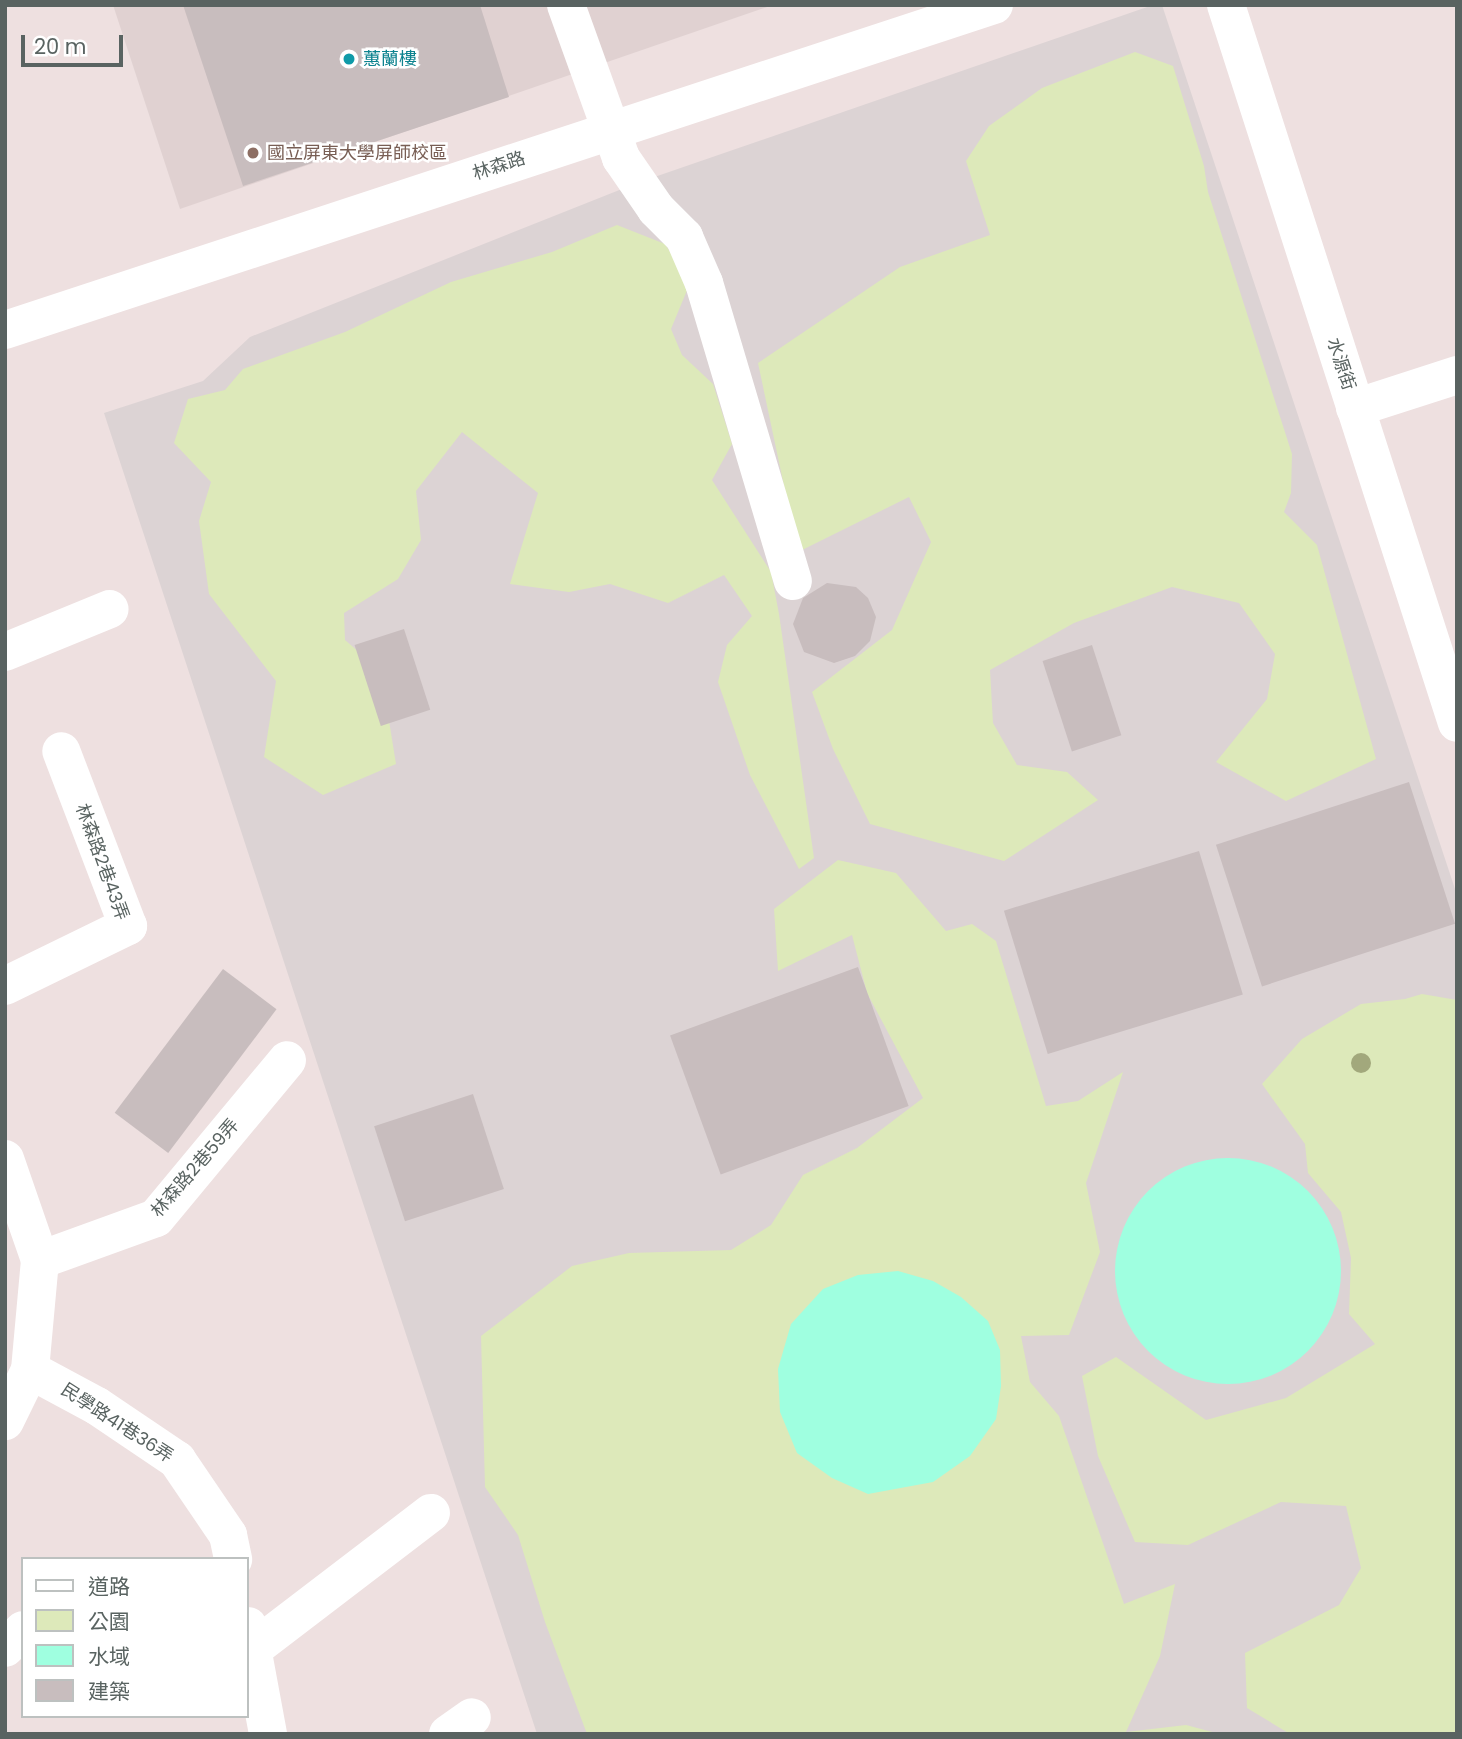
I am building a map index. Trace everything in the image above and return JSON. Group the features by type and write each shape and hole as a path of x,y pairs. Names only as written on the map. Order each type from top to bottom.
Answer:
{"street":[{"path":"566,5 621,158 637,183 684,237 704,282 793,581"},
{"name":"林森路","path":"7,324 994,5"},
{"name":"水源街","path":"1226,5 1457,723"},
{"path":"1355,408 1457,375"},
{"path":"5,652 110,609"},
{"name":"林森路2巷43弄","path":"5,986 128,926 61,751"},
{"name":"林森路2巷59弄","path":"40,1260 156,1218 287,1060"},
{"path":"5,1159 40,1260 30,1370 5,1422"},
{"name":"民學路41巷36弄","path":"30,1370 97,1406 177,1460 228,1535 233,1557"},
{"path":"268,1734 250,1635 431,1513"},
{"path":"5,1648 21,1632"}],"shaded area":[{"name":"國立屏東大學屏師校區","path":"113,5 773,5 180,209"},
{"path":"1153,5 1162,5 1457,895 1457,1734 537,1734 104,413 203,381 250,337 637,183"}],"green space":[{"path":"1135,52 1173,66 1204,166 1208,192 1292,454 1291,493 1284,512 1317,545 1376,759 1286,801 1216,762 1267,699 1275,654 1239,603 1172,587 1074,623 990,670 993,723 1017,765 1067,772 1098,800 1004,861 870,824 833,749 812,692 892,630 931,542 909,497 798,552 758,363 900,267 990,235 966,161 989,126 1042,88"},
{"path":"617,225 665,244 690,283 671,329 682,355 713,384 732,444 712,480 771,572 814,858 799,869 750,775 718,682 727,645 752,616 724,575 668,603 610,584 569,592 510,584 538,493 462,432 416,491 421,540 398,579 344,613 345,640 381,671 396,764 323,795 264,757 276,681 209,594 199,521 211,482 174,443 188,399 225,390 243,369 345,332 451,282 552,252"},
{"path":"838,860 896,873 946,931 972,924 996,941 1046,1106 1078,1101 1123,1072 1086,1183 1100,1252 1069,1335 1021,1336 1030,1382 1059,1416 1124,1604 1175,1584 1160,1656 1126,1732 1186,1725 1220,1734 587,1734 545,1622 518,1535 485,1487 481,1336 572,1266 629,1253 731,1250 771,1225 803,1175 857,1148 923,1098 867,993 852,935 778,971 774,909"},
{"path":"1422,994 1457,1000 1457,1734 1290,1734 1247,1708 1245,1653 1339,1605 1361,1568 1346,1506 1281,1502 1188,1545 1135,1542 1098,1456 1082,1376 1116,1357 1206,1420 1286,1398 1375,1344 1349,1314 1351,1258 1341,1212 1308,1173 1305,1144 1262,1084 1302,1039 1361,1004 1405,999"}],"water":[{"path":"1228,1158 1250,1160 1271,1167 1291,1177 1308,1191 1322,1208 1332,1228 1339,1249 1339,1293 1332,1314 1322,1334 1308,1351 1291,1365 1271,1375 1250,1382 1228,1384 1206,1382 1185,1375 1165,1365 1148,1351 1134,1334 1124,1314 1117,1293 1115,1271 1117,1249 1124,1228 1134,1208 1148,1191 1165,1177 1185,1167 1206,1160"},
{"path":"898,1271 933,1281 961,1297 988,1321 1000,1350 1001,1386 996,1419 970,1456 933,1482 868,1494 832,1478 797,1453 780,1412 778,1369 791,1324 823,1289 858,1275"}],"building":[{"name":"國立屏東大學屏師校區","path":"183,5 480,5 509,97 243,186"},
{"path":"827,583 856,587 868,598 876,617 870,641 855,656 834,663 804,652 793,624 803,598"},
{"path":"404,629 430,710 381,726 355,645"},
{"path":"1092,645 1121,735 1072,751 1043,661"},
{"path":"1409,782 1455,924 1262,986 1216,845"},
{"path":"1199,851 1243,994 1048,1054 1004,911"},
{"path":"858,967 909,1106 721,1174 670,1035"},
{"path":"223,969 277,1009 168,1153 115,1113"},
{"path":"473,1094 504,1189 405,1221 374,1126"}],"place":[{"name":"蕙蘭樓","path":"349,59"},
{"name":"國立屏東大學屏師校區","path":"253,153"}]}
